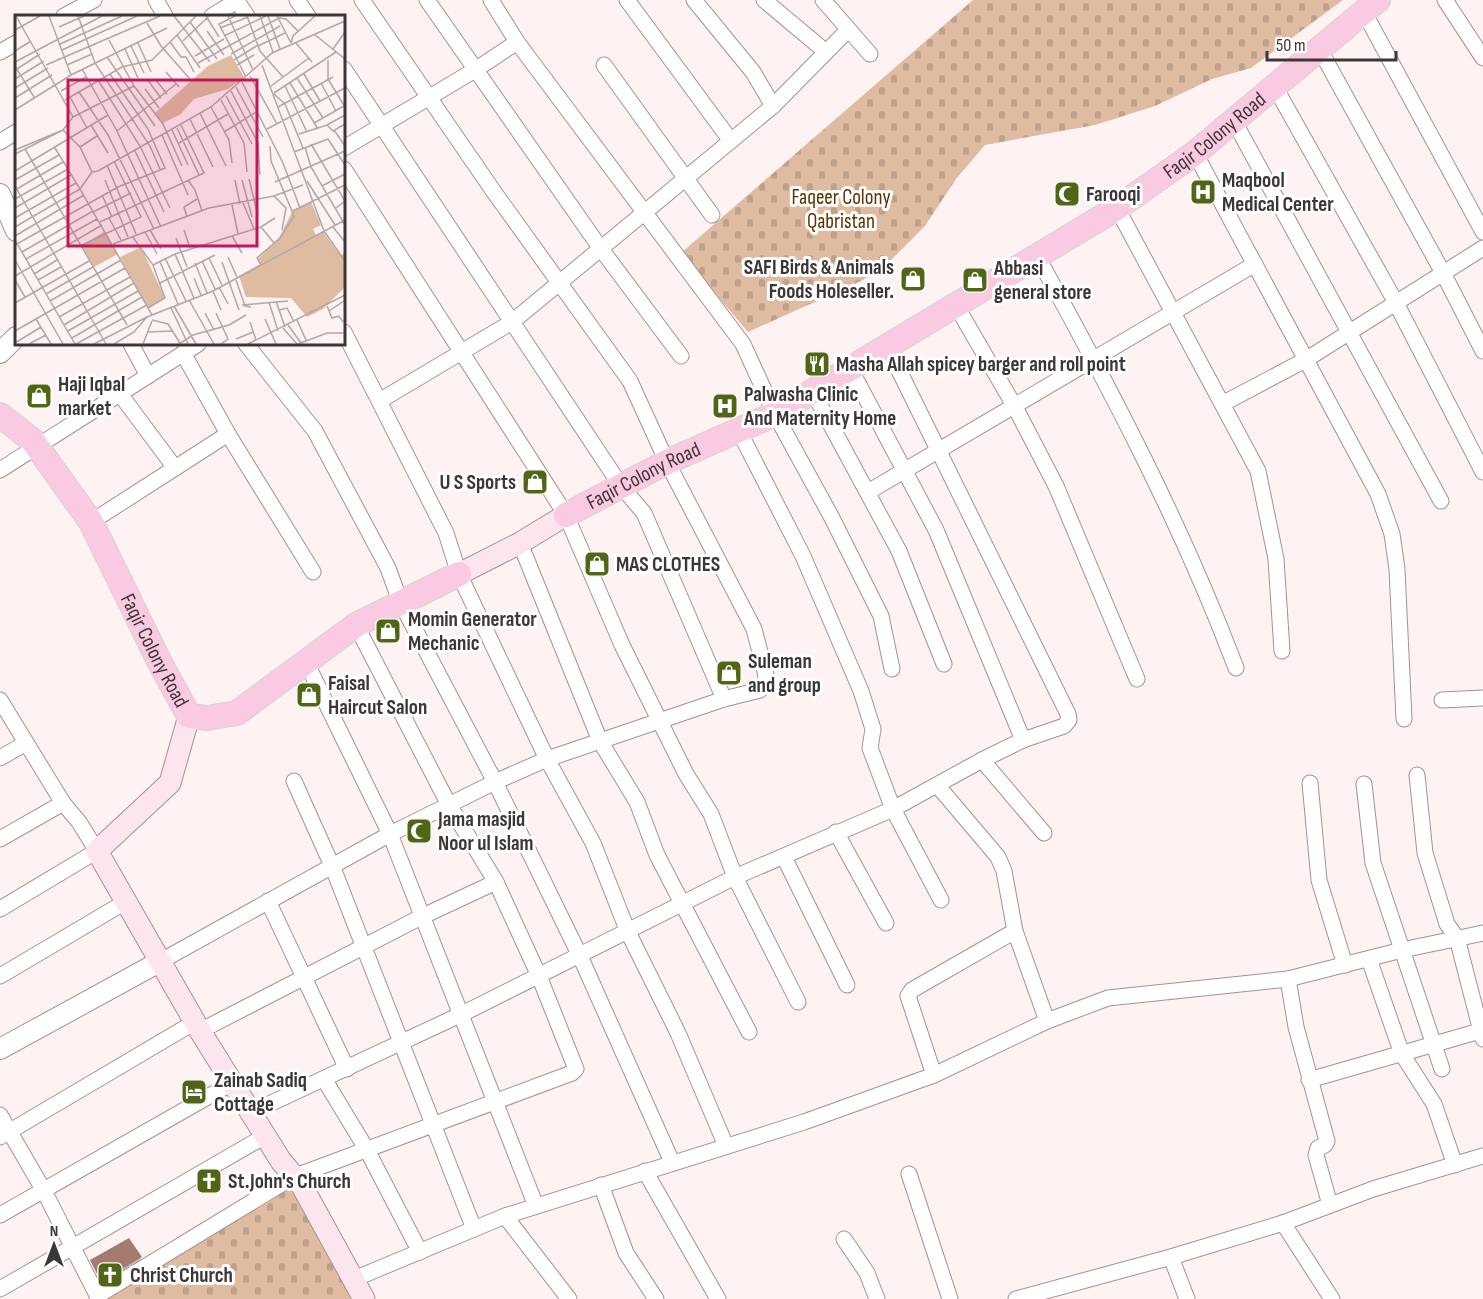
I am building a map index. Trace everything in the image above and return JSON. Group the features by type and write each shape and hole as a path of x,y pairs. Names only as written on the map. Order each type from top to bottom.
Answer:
{"main road":[{"name":"Faqir Colony Road","path":"0,415 37,448 91,522 160,663 189,716 207,718 237,713 356,625 520,543 566,515 667,462 775,414 957,307 1117,208 1195,153 1371,6"},
{"path":"189,716 170,783 97,851 197,1027 265,1136 293,1177 302,1186 364,1299"}],"street":[{"path":"66,15 94,0"},
{"path":"156,0 164,15"},
{"path":"297,0 307,15"},
{"path":"0,1049 268,901 333,868 390,834 495,782 547,759 724,699 760,690 764,685 766,675 754,629 667,462 630,381 559,284 362,0"},
{"path":"427,0 601,249 681,356"},
{"path":"491,0 517,42 743,344 775,414 832,518 881,616 892,669"},
{"path":"627,0 731,141"},
{"path":"694,0 753,72 773,106"},
{"path":"764,0 826,52"},
{"path":"823,0 870,54"},
{"path":"1445,0 1483,58"},
{"path":"214,15 238,1 246,15"},
{"path":"1371,6 1483,232"},
{"path":"381,400 512,322 773,106 848,31"},
{"path":"345,147 427,96 475,70 517,42"},
{"path":"0,52 15,44"},
{"path":"1320,50 1442,271 1483,351"},
{"path":"604,65 712,215"},
{"path":"345,70 621,486 644,513 724,699"},
{"path":"1275,87 1395,301 1483,472"},
{"path":"1234,121 1350,330 1441,501"},
{"path":"0,142 15,133"},
{"path":"1195,153 1378,494 1392,534 1397,569 1404,719"},
{"path":"345,171 566,515 622,645 686,774 711,814 735,877 798,1002"},
{"path":"0,194 15,229"},
{"path":"1117,208 1224,403 1258,471 1276,559 1282,651"},
{"path":"1224,403 1307,359 1442,271 1483,248"},
{"path":"1037,256 1093,358 1165,501 1214,610 1236,668"},
{"path":"868,492 1255,264"},
{"path":"957,307 1015,407 1056,486 1137,679"},
{"path":"345,334 381,400 446,533 459,574 547,759 593,843 628,932 678,1033 726,1146"},
{"path":"0,353 15,338"},
{"path":"132,345 148,376"},
{"path":"0,470 196,345"},
{"path":"247,345 315,431 388,568 400,601 495,782 580,956 672,1162"},
{"path":"250,1113 462,1014 735,877 893,809 1023,740 1064,726 1068,720 1068,714 941,451 888,348"},
{"path":"183,353 228,434 313,572"},
{"path":"851,370 936,530 1023,740"},
{"path":"813,392 899,551 944,664"},
{"path":"120,394 175,468"},
{"path":"739,431 803,556 861,692 873,729 870,748 893,809 941,900"},
{"path":"91,522 228,434"},
{"path":"520,543 600,741 637,802 657,855 749,1032"},
{"path":"0,1115 5,1134 44,1191 71,1248 98,1297 293,1177 498,1102 572,1073 576,1069 539,976 496,882 449,805 356,625"},
{"path":"306,662 390,834 421,917 498,1102 536,1206"},
{"path":"1442,700 1483,698"},
{"path":"0,700 63,803 79,822 97,851 0,909"},
{"path":"0,758 26,743"},
{"path":"982,760 1044,833"},
{"path":"1309,1080 1432,1046 1482,1035 1457,938 1447,924 1425,853 1417,775"},
{"path":"294,781 333,868 399,1043 474,1229"},
{"path":"1310,783 1319,880 1345,965"},
{"path":"1364,784 1373,863 1432,1046 1442,1069"},
{"path":"937,785 998,857 1004,871 1015,931 1047,1021"},
{"path":"0,840 63,803"},
{"path":"836,832 886,923"},
{"path":"784,857 848,985"},
{"path":"5,1134 197,1027 303,978 421,917 496,882"},
{"path":"0,976 127,901"},
{"path":"268,901 347,1069"},
{"path":"934,1075 908,996 912,990 1015,931"},
{"path":"354,1279 505,1216 645,1170 804,1122 934,1075 1047,1021 1108,998 1288,979 1402,950 1483,933"},
{"path":"1369,959 1402,1054 1434,1104 1455,1164"},
{"path":"1288,979 1296,1027 1327,1141 1325,1145 1318,1148 1316,1155 1330,1205"},
{"path":"324,1079 367,1150 420,1252"},
{"path":"0,1215 232,1083"},
{"path":"0,1288 265,1136"},
{"path":"1016,1299 1171,1257 1283,1223 1330,1205 1483,1156"},
{"path":"645,1170 718,1299"},
{"path":"909,1174 950,1299"},
{"path":"601,1185 626,1253 656,1299"},
{"path":"505,1216 569,1299"},
{"path":"1283,1223 1332,1299"},
{"path":"844,1239 867,1273 877,1299"},
{"path":"1171,1257 1187,1299"}],"green space":[{"name":"Faqeer Colony Qabristan","path":"973,0 1343,0 1251,68 1212,79 1155,106 1095,125 985,145 956,179 925,226 886,265 861,281 748,332 681,253"},
{"path":"294,1184 359,1299 107,1299"}],"building":[{"name":"Christ Church","path":"129,1238 142,1257 101,1282 90,1260"}],"place":[{"name":"Maqbool Medical Center","path":"1203,192"},
{"name":"Farooqi","path":"1067,194"},
{"name":"SAFI Birds & Animals Foods Holeseller.","path":"913,279"},
{"name":"Abbasi general store","path":"975,280"},
{"name":"Masha Allah spicey barger and roll point","path":"817,364"},
{"name":"Haji Iqbal market","path":"39,396"},
{"name":"Palwasha Clinic And Maternity Home","path":"725,406"},
{"name":"U S Sports","path":"535,482"},
{"name":"MAS CLOTHES","path":"597,564"},
{"name":"Momin Generator Mechanic","path":"388,631"},
{"name":"Suleman and group","path":"729,673"},
{"name":"Faisal Haircut Salon","path":"309,695"},
{"name":"Jama masjid Noor ul Islam","path":"419,831"},
{"name":"Zainab Sadiq Cottage","path":"194,1092"},
{"name":"St.John's Church","path":"209,1181"},
{"name":"Christ Church","path":"110,1275"}]}
